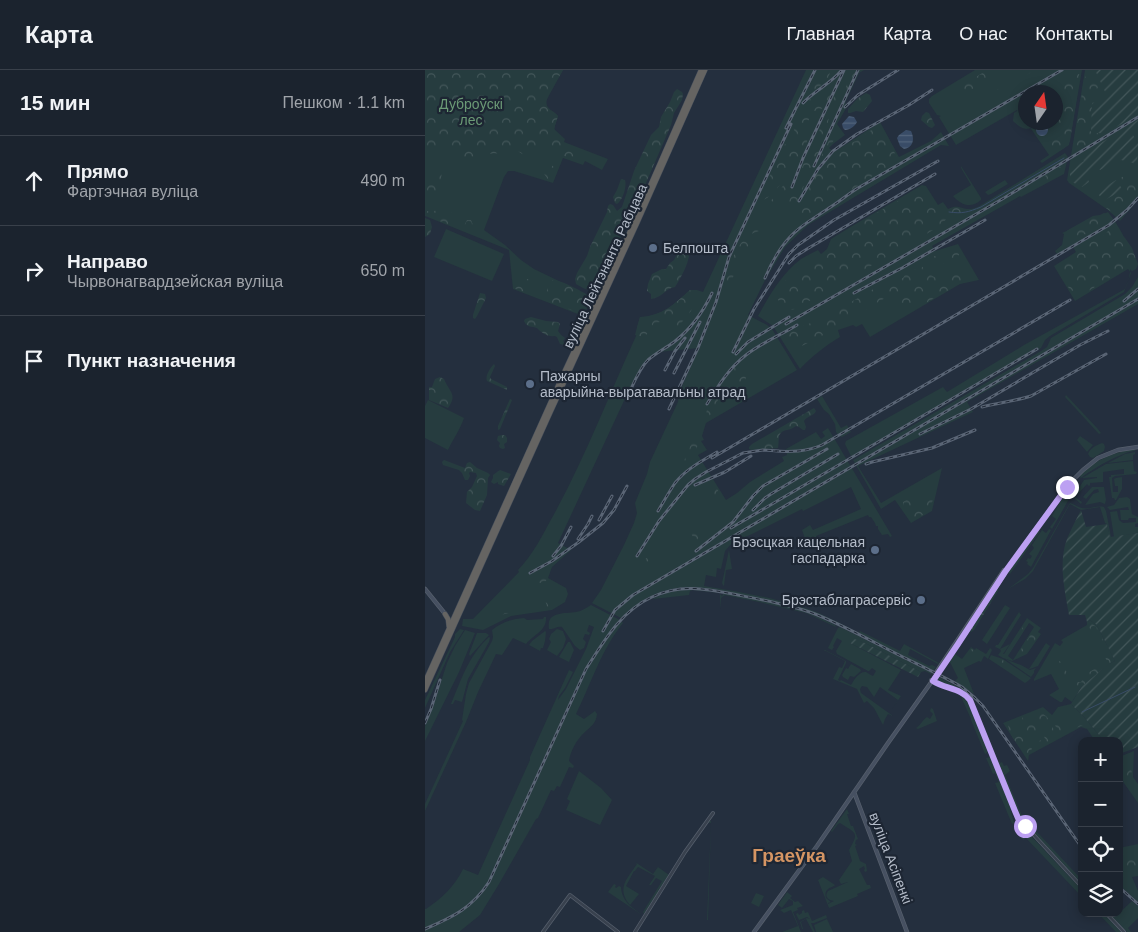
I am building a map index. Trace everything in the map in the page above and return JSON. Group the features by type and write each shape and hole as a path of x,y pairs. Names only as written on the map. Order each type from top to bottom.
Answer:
{"highway":[{"name":"вуліца Лейтэнанта Рабцава","path":"425,682 448,629 453,624 456,612 703,70"},
{"name":"вуліца Лейтэнанта Рабцава","path":"425,690 453,624 645,205 703,70"},
{"path":"445,614 451,616 456,612"},
{"path":"445,614 448,619 448,629"}],"main road":[{"path":"753,932 807,860 931,682 1003,571 1069,481 1088,463 1099,456 1117,448 1138,446"},
{"path":"425,589 453,624"},
{"name":"вуліца Асіпенкі","path":"854,791 907,932"}],"street":[{"path":"931,682 959,691 968,698 1018,818 1078,883"},
{"path":"635,932 684,854 713,813"},
{"path":"543,932 570,895 618,932"},
{"path":"1110,917 1124,932"}],"green space":[{"path":"425,70 563,70 546,101 549,108 558,116 554,129 565,139 564,142 608,159 602,170 585,161 583,165 563,158 553,183 514,171 508,171 484,230 534,269 586,294 592,299 583,316 513,289 509,250 425,216"},
{"name":"Дуброўскі лес","path":"425,70 563,70 551,89 546,104 558,116 554,128 555,131 565,144 579,151 579,155 571,158 548,152 540,146 530,155 524,155 510,146 503,153 485,154 471,158 465,158 454,151 448,150 425,151"},
{"path":"806,70 864,70 859,73 845,103 848,105 837,124 845,135 829,148 834,152 880,122 899,157 931,141 941,132 949,146 941,145 808,225 785,247 765,280 748,315 772,329 797,370 706,423 702,436 704,440 701,441 707,450 698,455 726,500 750,482 784,461 782,457 787,455 786,449 816,432 821,439 825,436 822,432 828,428 892,536 890,537 888,534 882,535 878,526 868,515 816,536 818,541 807,544 802,530 810,525 813,530 861,509 851,487 732,543 725,551 721,569 717,568 716,577 706,575 704,586 761,596 803,607 859,633 860,631 900,651 904,644 939,663 910,649 908,655 929,666 936,667 933,671 817,614 783,604 712,589 680,588 665,591 651,596 636,605 621,618 592,603 601,590 634,523 637,513 635,503 650,462 678,402 679,393 699,348 658,352 640,370 629,390 558,543 571,550 552,567 548,578 566,588 568,594 565,602 552,610 511,616 483,630 462,626 463,619 473,619 519,572 518,570 541,537 565,494 586,449 636,336 640,317 662,312 690,290 703,292"},
{"path":"817,70 831,70 827,81 810,91 809,87"},
{"path":"848,70 857,70 840,106 829,117 829,133 820,151 812,161 811,170 796,204 788,209 788,204 808,152 819,134 820,125 834,97 846,87"},
{"path":"975,70 1082,70 1069,145 1042,163 1040,161 1049,155 1032,130 1063,130 1063,85 1018,85 1018,111 1017,110 956,145 939,117 941,116 937,115 929,103 929,99"},
{"path":"987,70 1007,70 985,80 973,89 965,90 963,88 965,84"},
{"path":"1022,70 1035,70 996,91 1021,73"},
{"path":"1085,70 1138,70 1138,200 1120,221 1067,180"},
{"path":"1095,70 1138,70 1138,114 1105,134 1091,132 1092,103 1107,96"},
{"path":"1089,71 1093,71 1108,80 1098,87 1096,91 1098,99 1089,130 1094,134 1105,130 1108,132 1092,145 1079,149 1075,148 1074,144 1084,79"},
{"path":"1079,74 1070,141 1063,149 1053,152 1046,143 1049,137 1048,130 1063,130 1063,85 1058,85"},
{"path":"833,81 836,84 826,105 813,112 810,117 806,127 807,144 805,149 771,195 760,201 758,198 784,145 787,143 796,148 799,143 793,126 805,104"},
{"path":"677,89 683,94 682,100 674,113 671,125 643,190 633,202 630,216 610,261 601,272 594,286 588,290 583,288 576,284 575,279 607,212 608,206 610,204 613,205 617,211 622,207 634,171 651,135 659,127 661,117"},
{"path":"866,93 870,95 872,101 863,112 848,113 848,109 858,98"},
{"path":"1018,110 1018,125 1013,121 1014,113"},
{"path":"926,112 929,113 935,125 932,128 921,120"},
{"path":"1138,120 1138,128 1131,132 1138,143 1137,169 1133,167 1133,163 1121,160 1087,176 1089,182 1082,187 1070,181 1070,169 1084,161 1080,156"},
{"path":"877,127 882,130 897,157 893,167 874,175 808,219 803,221 798,219 796,214 806,191 821,167 831,160 838,151 850,143 859,140"},
{"path":"837,130 839,132 838,135 822,156 830,137"},
{"path":"1065,153 1068,157 1064,174 1020,196 932,246 935,251 958,244 979,280 960,284 870,337 862,324 838,330 840,337 800,369 773,326 758,316 782,278 801,259 818,250 821,254 827,249 831,239 922,185 926,186 938,205 943,202 948,209 957,207 972,209 980,206"},
{"path":"546,164 553,166 557,171 553,181 549,181 542,171 542,167"},
{"path":"961,166 981,198 977,203 966,205 959,202 953,196 971,185"},
{"path":"1059,167 1064,168 1062,173 1045,183 1041,182 1040,180 1043,177"},
{"path":"436,171 442,172 436,200 434,200 426,194 425,180 431,179"},
{"path":"1126,176 1138,184 1138,195 1116,215 1103,206 1103,203 1119,193 1116,181"},
{"path":"621,179 625,180 625,189 623,196 617,204 613,197"},
{"path":"1005,180 1008,184 991,194 988,195 985,192"},
{"path":"1116,180 1123,190 1103,201 1097,192"},
{"path":"786,182 789,183 788,187 774,206 767,211 766,219 760,224 759,231 751,234 751,241 732,279 729,290 725,294 725,276 734,255 745,239 749,228"},
{"path":"922,189 928,192 935,204 948,210 959,207 963,213 949,217 935,229 862,271 853,271 840,279 835,286 797,308 792,310 787,308 778,300 776,295 778,289 791,274 825,252 847,230 917,190"},
{"path":"437,209 447,209 450,211 458,226 464,226 467,220 471,220 475,233 471,234 425,215 425,210 432,213"},
{"path":"1108,212 1126,241 1129,250 1130,272 1128,269 1075,301 1054,266 1076,252 1073,247 1058,256 1055,251 1062,245 1064,234 1062,233"},
{"path":"1104,213 1109,215 1111,220 1100,228 1090,233 1080,234 1072,239 1066,237 1065,233 1068,230 1093,216"},
{"path":"425,218 430,220 432,227 430,234 425,237"},
{"path":"446,229 504,254 492,281 434,257"},
{"path":"1110,229 1121,234 1132,248 1138,264 1136,269 1132,271 1126,268 1085,293 1070,290 1062,277 1063,264 1068,258 1103,236"},
{"path":"685,247 690,250 688,260 683,274 675,287 668,289 659,297 651,299 651,294 647,291 652,274 666,269 674,260 680,248"},
{"path":"955,249 959,254 957,263 941,264 931,272 931,275 942,278 955,271 962,277 970,277 971,281 959,284 905,315 901,314 899,308 893,302 894,297 890,295 858,316 835,328 839,334 835,339 832,340 829,332 796,349 791,349 787,343 785,336 791,331 799,329 805,324 815,323 889,280 903,278 908,270 920,269 925,265 929,257 943,256"},
{"path":"1138,277 1138,304 967,402 973,412 858,466 881,503 942,468 932,511 911,523 895,500 881,509 853,460 1041,351 1047,347 1051,338 1125,294"},
{"path":"516,278 528,279 531,281 532,289 542,295 547,292 550,280 570,285 589,296 586,310 583,313 579,313 516,289 513,280"},
{"path":"1125,289 1124,292 1050,336 1045,340 1041,348 852,458 845,444 846,441 943,387 947,392 1024,345"},
{"path":"690,290 695,298 691,311 678,327 670,331 665,323 654,323 645,337 635,335 640,317 662,312"},
{"path":"480,293 485,294 486,298 475,319 473,315"},
{"path":"531,317 558,322 560,324 558,331 565,338 563,341 566,345 560,344 557,337 547,335 537,328 527,325 524,321 525,319"},
{"path":"744,360 749,362 745,370 746,380 724,390 727,377"},
{"path":"494,364 491,379 507,387 507,390 487,381 488,372"},
{"path":"440,377 444,379 452,393 451,403 448,408 429,400 429,387 432,387 435,379"},
{"path":"718,390 721,392 713,412 703,422 702,420 708,407"},
{"path":"1066,395 1101,433 1099,434 1065,397"},
{"path":"822,396 841,428 847,425 851,432 842,437 839,436 836,432 835,424 817,399"},
{"path":"510,399 512,400 498,430 498,426"},
{"path":"428,400 464,418 448,450 425,438 425,406"},
{"path":"814,408 815,413 804,421 805,430 796,426 781,432 778,448 749,449 752,444"},
{"path":"702,426 703,430 696,450 698,460 686,468 683,465 684,461 697,430"},
{"path":"505,435 507,438 507,442 504,444 505,448 503,449 500,448 500,443 497,440 498,436"},
{"path":"1080,436 1093,445 1087,452 1077,440"},
{"path":"1102,443 1105,447 1104,451 1093,458 1090,457 1088,454 1090,450"},
{"path":"1134,449 1135,451 1115,458 1080,477 1087,469 1105,457"},
{"path":"1135,452 1133,460 1108,463 1125,454"},
{"path":"444,460 465,468 467,463 470,462 490,475 488,478 487,495 480,511 475,510 466,503 467,492 472,487 477,476 476,473 470,472 468,480 465,480 459,470 443,465 442,462"},
{"path":"1133,461 1136,474 1112,478 1113,492 1118,492 1118,486 1115,486 1114,479 1122,477 1122,489 1116,500 1112,498 1109,477 1111,475 1124,474 1124,469 1103,472 1103,482 1090,483 1089,486 1087,484 1075,497 1082,502 1081,504 1073,497 1084,480 1097,477 1082,478 1106,464"},
{"path":"500,470 511,474 504,486 498,484 498,482 494,484 491,482 493,475"},
{"path":"710,486 716,487 721,496 720,499 712,498 709,491"},
{"path":"1092,487 1104,487 1105,504 1100,502 1085,505 1093,494 1099,492 1098,489 1094,490 1086,499 1083,497"},
{"path":"931,490 934,490 935,493 930,509 919,517 910,517 904,510 903,502 908,499 917,503 923,503"},
{"path":"1127,497 1130,499 1132,514 1138,517 1138,523 1135,524 1135,527 1138,527 1138,533 1114,537 1110,512 1117,511 1119,520 1123,523 1136,522 1136,518 1121,520 1120,510 1129,510 1128,507 1110,510 1107,507 1114,505 1119,498"},
{"path":"1062,499 1069,499 1052,529 1050,527 1056,519 1052,516"},
{"path":"1070,503 1085,508 1100,507 1081,510 1070,504 1033,571 1025,579 1008,589 1028,574"},
{"path":"1100,507 1104,507 1106,511 1110,538"},
{"path":"1081,510 1086,527 1107,524 1110,537 1138,533 1138,747 1123,753 1123,737 1101,737 1071,704 1082,686 1115,661 1097,625 1090,620 1087,622 1085,615 1069,615 1063,577 1063,557 1067,539"},
{"path":"690,521 695,523 697,530 702,533 702,537 697,540 686,530"},
{"path":"1037,529 1040,532 1010,574 1007,571"},
{"path":"1049,529 1051,530 1031,567 1026,561 1032,556 1029,554 1034,548 1032,545 1042,530 1046,533"},
{"path":"729,550 732,569 726,570 724,586 722,583"},
{"path":"652,554 657,556 657,559 645,569 643,566 644,560"},
{"path":"544,570 548,573 546,581 540,583 536,581 535,578"},
{"path":"998,588 974,630 970,632 971,628"},
{"path":"687,589 720,593 693,590 690,591 689,595 653,599 669,592"},
{"path":"540,591 550,592 550,607 547,607 545,599 539,595"},
{"path":"725,593 768,601 809,613 836,627 806,613 725,595 721,598 720,609 720,595 722,597"},
{"path":"591,605 623,623 608,644 576,714 584,719 595,711 597,714 594,723 579,739 572,750 569,761 574,766 573,768 569,767 560,787 557,786 554,791 551,790 538,818 480,915 459,932 425,932 425,909 447,892 463,869 478,875 569,670 573,672 558,700 566,689 586,649 594,627 589,625 587,631 590,633 589,635 585,634 583,639 586,642 584,648 580,650 562,627 549,629 550,619 557,614 578,612"},
{"path":"1005,605 1010,608 987,644 982,640"},
{"path":"509,606 509,613 496,614 495,609 498,608 504,611 503,607"},
{"path":"1019,612 1021,615 1000,649 995,647 998,645"},
{"path":"546,617 546,622 542,629 526,644 513,638 502,655 496,654 425,811 425,804 463,721 469,683 492,641 492,630 511,620 524,618 527,620 543,619"},
{"path":"1027,618 1041,628 1038,632 1041,634 1027,654 1012,661 998,655 1001,651 1000,649 1010,644 1004,654","holes":["1029,623 1034,627 1013,660 1008,656"]},
{"path":"1090,620 1097,625 1115,661 1082,686 1072,702 1065,697 1060,702 1049,695 1059,689 1051,674 1034,681 1034,679 1055,643 1060,646 1063,642 1061,640 1087,625 1087,622"},
{"path":"1027,621 1029,622 1028,624 1007,655 1006,653"},
{"path":"1089,623 1094,625 1100,632 1103,641 1100,644 1097,643 1088,625"},
{"path":"840,627 932,673 921,672 865,643 856,640 850,643 901,670 888,690 901,696 892,709 898,700 880,687 874,697 867,687 862,686 860,689 861,693 893,716 888,714 883,725 874,708 867,701 864,703 857,689 833,679 839,667 842,668 845,661 825,650 846,661 838,680 840,681 851,685 861,673 866,672 873,676 876,671 872,668 868,671 837,654 836,651 842,641 837,638 832,650 828,648"},
{"path":"1035,628 1037,633 1033,645 1021,655 1020,651"},
{"path":"460,629 464,630 450,652 425,708 425,700 455,634"},
{"path":"557,629 563,631 566,639 563,648 557,656 547,650 551,642 549,639 551,634"},
{"path":"465,630 475,633 459,672 425,741 425,726 447,663"},
{"path":"545,631 545,641 540,651 529,645 532,641"},
{"path":"477,633 489,635 470,656 469,654"},
{"path":"489,637 489,642 468,679 462,702 455,700 451,704 471,660"},
{"path":"852,638 921,672 918,677 850,643"},
{"path":"568,642 570,642 574,650 569,662 559,657"},
{"path":"1046,643 1050,646 1038,666 1029,669"},
{"path":"1104,645 1107,645 1113,658 1112,662 1077,690 1071,688 1064,679 1056,677 1056,664 1060,661 1069,676 1076,682 1081,682 1086,674 1106,662 1101,650"},
{"path":"971,647 986,654 990,648 992,650 988,659 984,656 981,662 979,661 964,668 974,694 955,681 958,678 949,660 955,654 962,659"},
{"path":"971,649 979,651 983,655 973,654 969,661 966,661 965,657"},
{"path":"991,655 1003,659 1031,678 1025,683 989,659"},
{"path":"993,658 1007,662 1014,668 1014,671 1009,671 992,660"},
{"path":"1005,659 1030,670 1036,668 1031,677"},
{"path":"851,664 861,671 854,677 850,676 848,680 842,675"},
{"path":"939,677 971,696 989,741 969,696 958,689 938,682"},
{"path":"962,695 971,706 978,720 988,749 985,754 962,699"},
{"path":"1071,704 1101,737 1092,737 1087,729 1081,727 1029,755 1028,761 1003,723 1043,707 1052,715 1058,707"},
{"path":"931,708 937,721 918,729 916,728 927,717 930,719 933,714 930,711"},
{"path":"1060,708 1059,714 1066,725 1065,730 1062,732 1052,720 1053,714"},
{"path":"1037,712 1045,715 1052,725 1056,737 1048,744 1038,747 1036,746 1037,743 1045,739 1044,736 1042,735 1034,739 1029,731 1025,731 1023,736 1032,749 1026,754 1012,737 1008,725 1010,723 1018,724 1023,717"},
{"path":"1083,719 1094,730 1093,732 1086,725 1072,730 1069,728 1071,725"},
{"path":"1134,751 1133,777 1138,784 1138,803 1123,782 1123,755"},
{"path":"990,757 1009,804 1014,823 1012,824 995,783 999,782 986,758"},
{"path":"1123,761 1132,771 1131,782 1126,782 1123,778"},
{"path":"1002,762 1004,766 1007,765 1010,771 1005,775 1022,816 1078,876 1078,880 1022,820 1001,775 1003,774 996,763"},
{"path":"579,771 601,788 612,800 600,825 566,810 570,801 567,799"},
{"path":"847,809 851,826 853,826 858,839 855,846 860,861 866,864 867,871 865,872 864,866 859,869 867,885 870,885 871,888 857,894 858,896 829,908 818,880 823,877 835,885 828,889 826,895 828,891 848,882 841,884 839,880 852,861 849,850 855,836 850,829 840,823 831,831"},
{"path":"707,821 711,823 707,822 687,852"},
{"path":"711,823 708,920 707,920"},
{"path":"1019,823 1029,836 1078,886 1078,893 1026,838 1023,840 1017,826"},
{"path":"1138,844 1138,876 1132,877 1138,891 1138,902 1123,889 1123,847"},
{"path":"1138,847 1138,873 1128,878 1123,878 1123,848"},
{"path":"635,862 653,874 658,867 669,875 658,889 659,891 644,914 643,912 662,881 656,878 649,885 655,876 638,867 626,886 639,894 630,905 623,889 637,864"},
{"path":"614,884 616,888 621,887 625,900 642,915 608,892"},
{"path":"787,892 792,896 790,898 795,902 798,901 803,906 793,912 801,932 782,932 798,926 791,910 784,913 780,910 793,905 793,901 789,899 782,908 778,905"},
{"path":"756,893 764,896 759,907 751,903"},
{"path":"1132,901 1138,906 1138,918 1128,928 1131,932 1127,932 1113,917 1123,917 1123,909"},
{"path":"804,910 805,913 808,912 812,921 826,915 827,918 811,923 815,932 813,932 806,919 801,922 802,929 800,922 807,918 810,919 807,917 799,920 796,914 798,913 799,915"},
{"path":"1102,917 1107,917 1121,932 1116,932"},
{"path":"827,919 833,932 816,932 814,925"}],"water":[{"path":"849,116 854,117 857,122 852,128 845,130 842,124"},
{"path":"906,130 911,131 913,140 909,147 904,149 900,146 897,138"},
{"path":"1036,130 1048,130 1042,136"}],"waterway":[{"path":"949,212 965,212 981,207 1064,158"},
{"path":"1082,712 1135,687"}],"railway":[{"path":"786,128 815,70"},
{"path":"792,187 803,158 844,70"},
{"path":"814,166 858,70"},
{"path":"845,107 858,95 898,70"},
{"path":"765,278 775,257 798,229 858,188 1062,70"},
{"path":"803,103 841,71"},
{"path":"799,201 818,169 833,151 857,134 932,90"},
{"path":"786,324 1004,198 1138,117"},
{"path":"669,409 698,348 716,302 729,257 791,124"},
{"path":"733,352 754,309 789,254 798,245 834,220 938,161"},
{"path":"789,263 807,249 935,174"},
{"path":"712,458 1109,225 1138,198"},
{"path":"854,293 902,268 985,220"},
{"path":"1124,301 1138,289"},
{"path":"630,391 645,363 686,332 701,313 712,293"},
{"path":"603,631 615,610 633,595 1138,299"},
{"path":"773,451 798,451 822,445 1070,300"},
{"path":"736,354 748,342 789,317"},
{"path":"674,373 700,322"},
{"path":"707,404 724,378 740,360 758,347 797,325"},
{"path":"920,434 971,409 1080,345 1108,331"},
{"path":"665,370 675,351 685,338"},
{"path":"731,528 1037,349"},
{"path":"982,407 1031,396 1106,354"},
{"path":"866,464 932,448 975,430"},
{"path":"696,551 733,522 763,486 827,449"},
{"path":"637,556 659,521 695,479 743,453 763,450 779,451"},
{"path":"658,511 679,478 717,452"},
{"path":"753,510 771,494 838,454"},
{"path":"695,485 725,472 751,456"},
{"path":"530,573 552,561 603,523 614,510 627,486"},
{"path":"599,520 612,496"},
{"path":"578,539 592,516"},
{"path":"553,556 561,546 571,527"},
{"path":"425,929 461,911 476,899 489,882 586,669 614,628 631,610 641,603 652,597 674,590 705,589 787,605 815,614 962,687 983,706 1078,842"},
{"path":"425,723 440,680"},
{"path":"1123,891 1138,904"}],"place":[{"name":"Белпошта","path":"653,248"},
{"name":"Пажарны аварыйна-выратавальны атрад","path":"530,384"},
{"name":"Брэсцкая кацельная гаспадарка","path":"875,550"},
{"name":"Брэстаблаграсервіс","path":"921,600"}],"district":[{"name":"Граеўка","path":"789,855"}],"route":[{"path":"1025,826 1018,818 970,700 959,691 933,681 1025,543 1067,487"}]}
